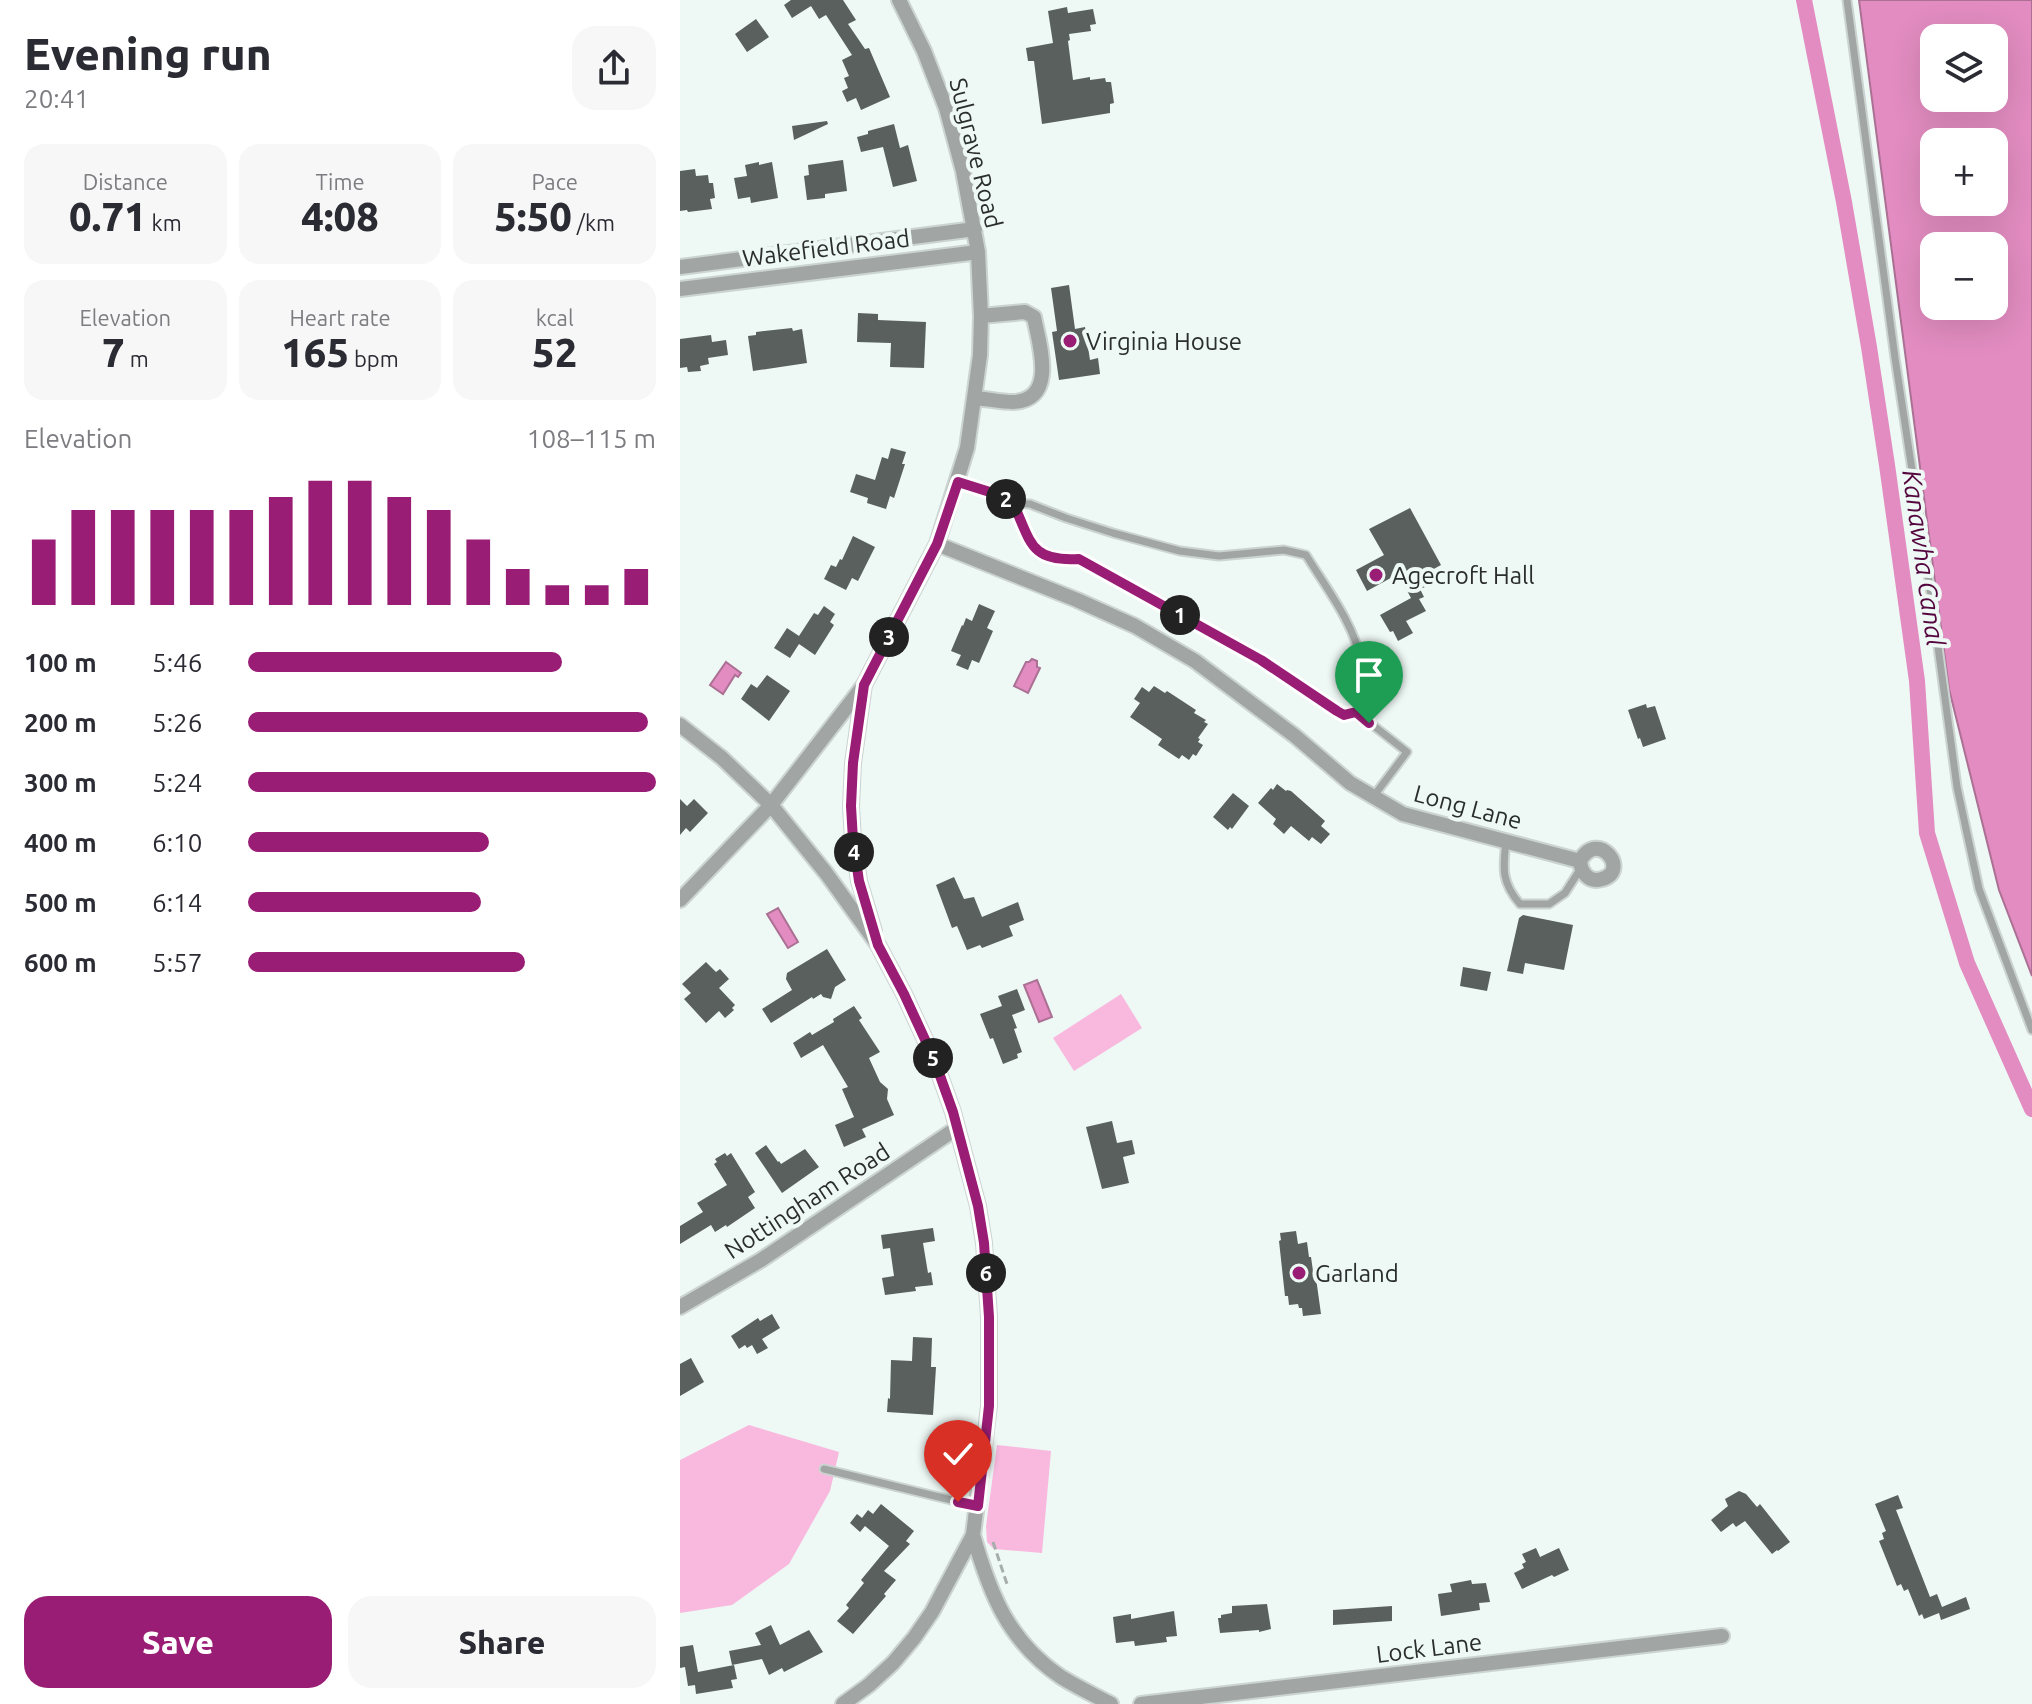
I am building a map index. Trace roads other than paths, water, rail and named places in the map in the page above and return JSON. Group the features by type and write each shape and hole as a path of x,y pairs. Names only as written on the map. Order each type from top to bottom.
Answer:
{"street":[{"name":"Sulgrave Road","path":"843,1704 893,1663 914,1638 932,1612 973,1535 989,1406 989,1317 984,1243 957,1128 934,1059 878,945 826,873 771,805 864,685 937,544 967,448 975,398 981,316 975,229 946,108 924,51 899,0"},
{"name":"Wakefield Road","path":"680,267 975,229"},
{"name":"Wakefield Road","path":"680,289 978,252"},
{"path":"975,398 1012,402 1022,400 1031,396 1041,384 1043,368 1034,317 1025,312 981,316"},
{"name":"Long Lane","path":"937,544 1135,626 1195,661 1295,736 1350,783 1403,814 1506,841 1580,865"},
{"name":"Sulgrave Road","path":"864,685 853,763 851,806 859,881 878,945"},
{"path":"680,725 722,758 771,805 680,900"},
{"name":"Nottingham Road","path":"680,1307 761,1260 957,1128"},
{"path":"973,1535 998,1608 1012,1629 1034,1654 1061,1676 1111,1704"},
{"name":"Lock Lane","path":"1141,1704 1722,1636"}],"lane":[{"path":"1847,0 1957,787 1979,889 2032,1030"},
{"path":"958,482 1013,503 1030,504 1113,533 1180,551 1219,556 1284,550 1306,555 1348,626 1361,662 1362,688 1356,712"},
{"path":"1013,503 1032,547 1044,556 1062,560 1079,559 1261,660 1344,715 1356,712"},
{"path":"1356,712 1407,752 1373,797"},
{"path":"1506,841 1503,870 1509,890 1520,904 1549,904 1565,893 1580,865"},
{"path":"824,1469 978,1506"}],"waterway":[{"name":"Kanawha Canal","path":"1804,0 1844,202 1887,465 1917,681 1927,833 1967,963 2032,1109"}],"place":[{"name":"Virginia House","path":"1070,341"},
{"name":"Agecroft Hall","path":"1376,575"},
{"name":"Garland","path":"1299,1273"}]}
